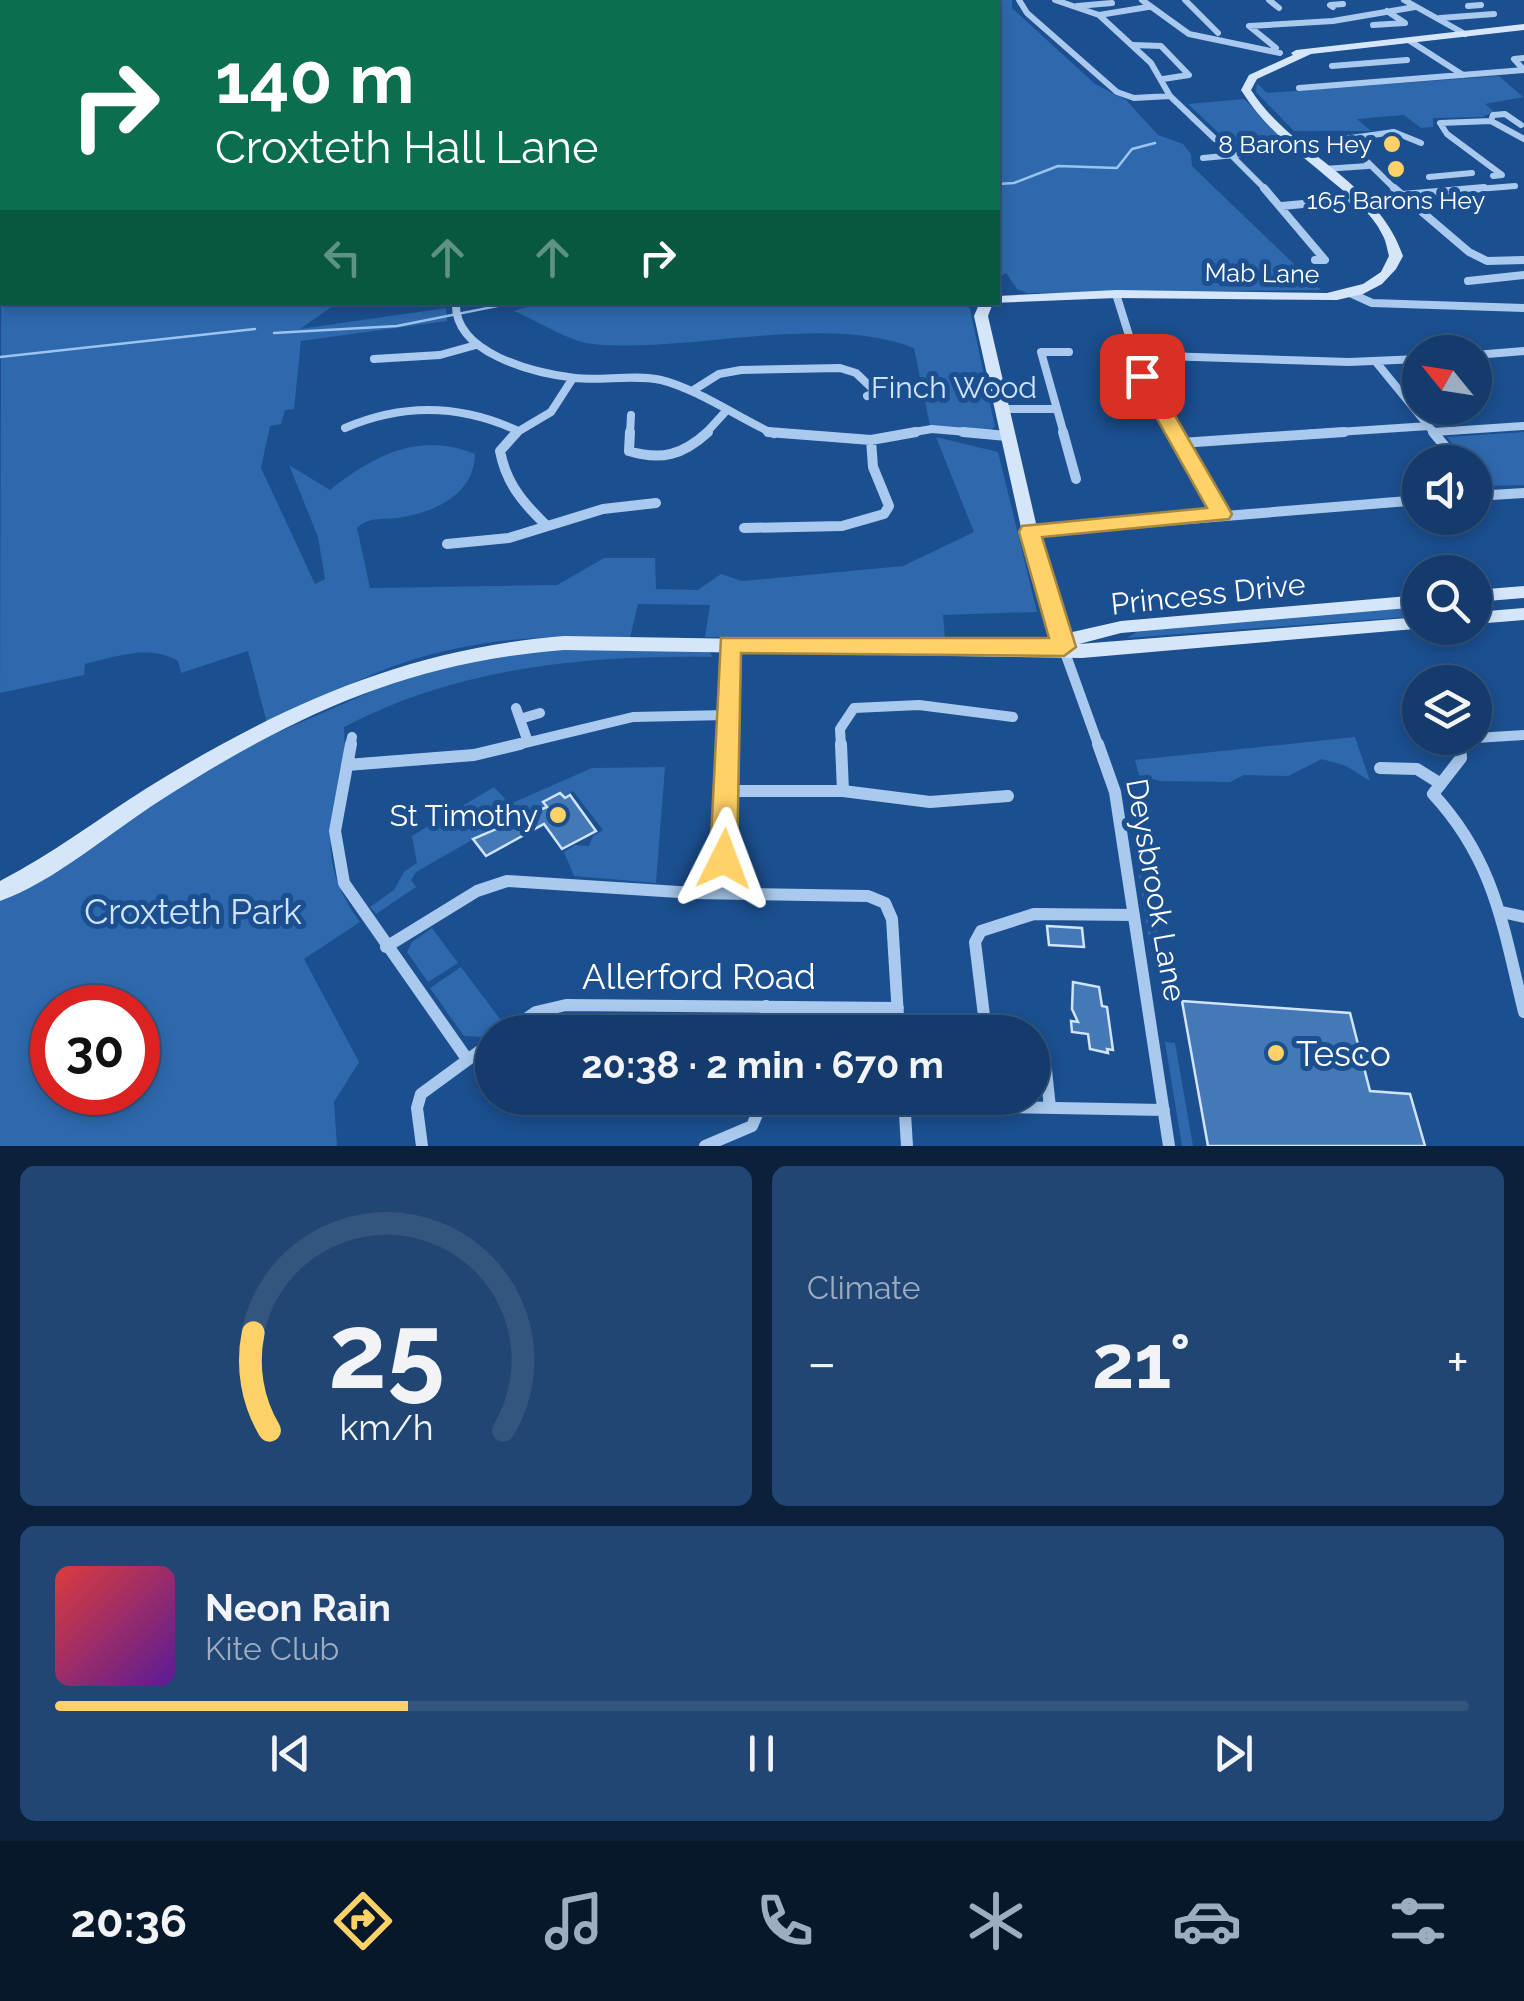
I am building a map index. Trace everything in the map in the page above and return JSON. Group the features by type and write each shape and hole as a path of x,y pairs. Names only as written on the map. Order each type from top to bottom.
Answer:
{"street":[{"path":"1019,0 1027,13 1116,92 1134,98 1170,96"},
{"path":"1055,0 1074,10 1099,15 1132,45 1163,79 1170,96 1282,206 1326,260 1315,260"},
{"path":"1142,0 1199,41 1281,57 1524,26"},
{"path":"1185,0 1218,32"},
{"path":"1268,0 1279,8"},
{"path":"1404,0 1465,34"},
{"path":"1099,15 1113,4"},
{"path":"1329,4 1343,4"},
{"path":"1076,6 1148,7"},
{"path":"1281,57 1250,26 1334,21 1415,6"},
{"path":"1438,18 1490,14 1474,6"},
{"path":"1369,24 1405,23 1386,11"},
{"path":"1410,41 1462,75"},
{"path":"1132,45 1161,46 1189,75 1163,79"},
{"path":"1281,57 1249,80 1249,97 1386,228 1396,256 1382,278 1350,294"},
{"path":"1524,58 1514,60 1524,70"},
{"path":"1332,66 1406,60"},
{"path":"1355,64 1375,82"},
{"path":"1300,88 1524,70"},
{"path":"1492,105 1521,125"},
{"path":"1490,121 1494,115 1505,114"},
{"path":"1493,176 1502,175 1439,125 1460,119 1490,121 1524,138"},
{"path":"1421,144 1394,132 1344,140 1368,166 1469,252 1487,260 1524,260"},
{"path":"1203,158 1268,152"},
{"path":"1324,170 1368,166"},
{"path":"1429,177 1472,173"},
{"path":"1450,175 1470,189"},
{"path":"1403,195 1516,186"},
{"path":"1282,206 1356,199"},
{"path":"1487,260 1491,279"},
{"path":"1468,281 1524,275"},
{"path":"1116,294 1132,355 1222,514"},
{"name":"Mab Lane","path":"1000,300 1116,294 1294,298 1350,294 1372,303 1524,308"},
{"name":"Deysbrook Lane","path":"986,305 981,316 1030,532 1064,647 1115,791 1169,1146"},
{"path":"456,311 476,346 501,358 573,378 662,380 775,435 871,440 932,429 1007,436"},
{"path":"374,359 440,355 476,346"},
{"path":"1492,354 1524,351"},
{"path":"1070,352 1040,352 1076,480"},
{"path":"1132,355 1402,360"},
{"path":"1376,362 1445,445"},
{"path":"692,392 719,374 741,370 840,368 856,374 876,392 866,396"},
{"path":"546,525 516,497 504,476 500,451 516,430 548,414 573,378"},
{"path":"1003,409 1057,410"},
{"path":"345,428 376,412 460,410 479,412 516,430"},
{"path":"630,415 629,451 663,457 689,452 726,410"},
{"path":"1181,443 1524,426"},
{"path":"744,528 842,526 884,514 888,506 872,467 871,440"},
{"path":"1492,495 1524,493"},
{"path":"446,544 476,537 513,538 646,498"},
{"path":"1030,532 1402,501"},
{"path":"1492,595 1524,592"},
{"name":"Princess Drive","path":"1064,647 1076,637 1121,628 1402,603"},
{"path":"1492,617 1524,614"},
{"name":"Princess Drive","path":"1064,647 1082,651 1402,625"},
{"path":"1121,628 1114,638 1127,648"},
{"path":"0,892 184,774 253,736 447,656 538,644 1064,647"},
{"path":"722,892 730,644"},
{"path":"843,791 840,729 854,708 919,705 1013,718"},
{"path":"528,742 518,714 540,713"},
{"path":"346,765 474,755 633,717 727,715"},
{"path":"1437,789 1461,758 1460,739 1524,735"},
{"path":"352,738 335,831 340,872 350,896 466,1059"},
{"path":"1380,768 1417,769 1463,822 1483,855 1502,912 1524,1012"},
{"path":"726,791 843,791 930,802 1008,796"},
{"path":"386,947 477,892 507,880 858,895 884,904 892,919 899,1015"},
{"path":"1502,912 1524,916"},
{"path":"984,1015 975,942 981,931 1034,914 1134,915"},
{"name":"Allerford Road","path":"539,1015 556,1006 898,1008"},
{"path":"766,1006 766,1015"},
{"path":"422,1146 417,1108 421,1094 475,1053"},
{"path":"1050,1108 1164,1110"},
{"path":"706,1146 734,1142 756,1126 762,1115"},
{"path":"905,1115 908,1146"}],"green space":[{"path":"1000,0 1012,0 1012,8 1095,84 1126,100 1158,135 1183,144 1191,154 1192,166 1321,290 1027,293 1017,289 1006,273 1000,277"},
{"path":"1499,76 1523,97 1485,104 1494,112 1482,117 1433,118 1433,127 1421,128 1404,115 1357,119 1371,131 1294,131 1256,92 1257,83 1267,93"},
{"path":"1244,99 1293,144 1238,151 1188,104"},
{"path":"1,305 334,305 300,329 446,308 447,321 301,341 294,409 285,410 281,424 270,426 261,468 315,584 325,579 318,537 289,465 330,490 363,466 398,450 435,445 475,454 468,479 441,505 416,514 368,521 357,528 370,588 557,585 604,558 655,558 656,589 698,590 721,574 742,581 903,566 974,532 936,437 998,452 1037,612 943,615 945,639 705,637 710,605 638,604 630,638 510,640 451,650 378,672 267,723 248,651 181,673 178,661 167,656 120,655 85,664 84,675 0,693"},
{"name":"Finch Wood","path":"532,305 965,305 970,309 995,427 989,431 930,426 914,348 878,338 798,334 630,346 592,344 563,335 514,311"},
{"path":"1524,432 1524,485 1492,486 1492,445 1453,445 1447,437"},
{"path":"1402,608 1402,617 1127,638 1140,630"},
{"name":"Croxteth Park","path":"532,649 708,651 713,657 618,659 524,669 432,690 344,727 331,845 333,868 360,922 304,959 359,1062 334,1102 337,1146 0,1146 0,901 212,765 405,677"},
{"path":"1355,737 1370,781 1346,766 1322,759 1288,776 1244,775 1230,782 1160,781 1139,775 1135,760"},
{"path":"665,767 656,883 574,876 564,852 575,845 589,846 593,836 603,830 573,791 543,801 547,807 515,823 500,824 416,872 411,880 416,887 376,914 370,907 394,890 404,872 417,863 412,836 494,787 510,804 592,768"},
{"path":"1137,816 1161,958 1152,958 1137,863"},
{"path":"432,928 458,963 428,982 407,952 412,942"},
{"path":"461,967 497,1015 475,1015 475,1037 464,1036 430,988"},
{"path":"1165,1042 1175,1043 1193,1146 1182,1146"}],"building":[{"name":"St Timothy","path":"560,793 565,798 570,795 596,831 562,849 544,824 486,856 473,839 547,807 543,802"},
{"path":"1047,926 1082,928 1084,947 1049,945"},
{"path":"1073,982 1099,987 1102,1006 1107,1007 1113,1050 1107,1049 1108,1053 1090,1049 1088,1034 1072,1032 1071,1021 1078,1022 1072,1009"},
{"name":"Tesco","path":"1182,1001 1350,1013 1370,1091 1410,1094 1425,1146 1208,1146"}],"waterway":[{"path":"1000,184 1014,183 1058,166 1117,168 1132,149 1155,143"},
{"path":"274,333 397,326 503,305"},
{"path":"0,357 255,329"}],"place":[{"name":"8 Barons Hey","path":"1392,144"},
{"name":"165 Barons Hey","path":"1396,169"},
{"name":"St Timothy","path":"558,815"},
{"name":"Tesco","path":"1276,1053"}],"route":[{"path":"724,859 730,644 1064,647 1030,532 1222,514 1142,376"}]}
